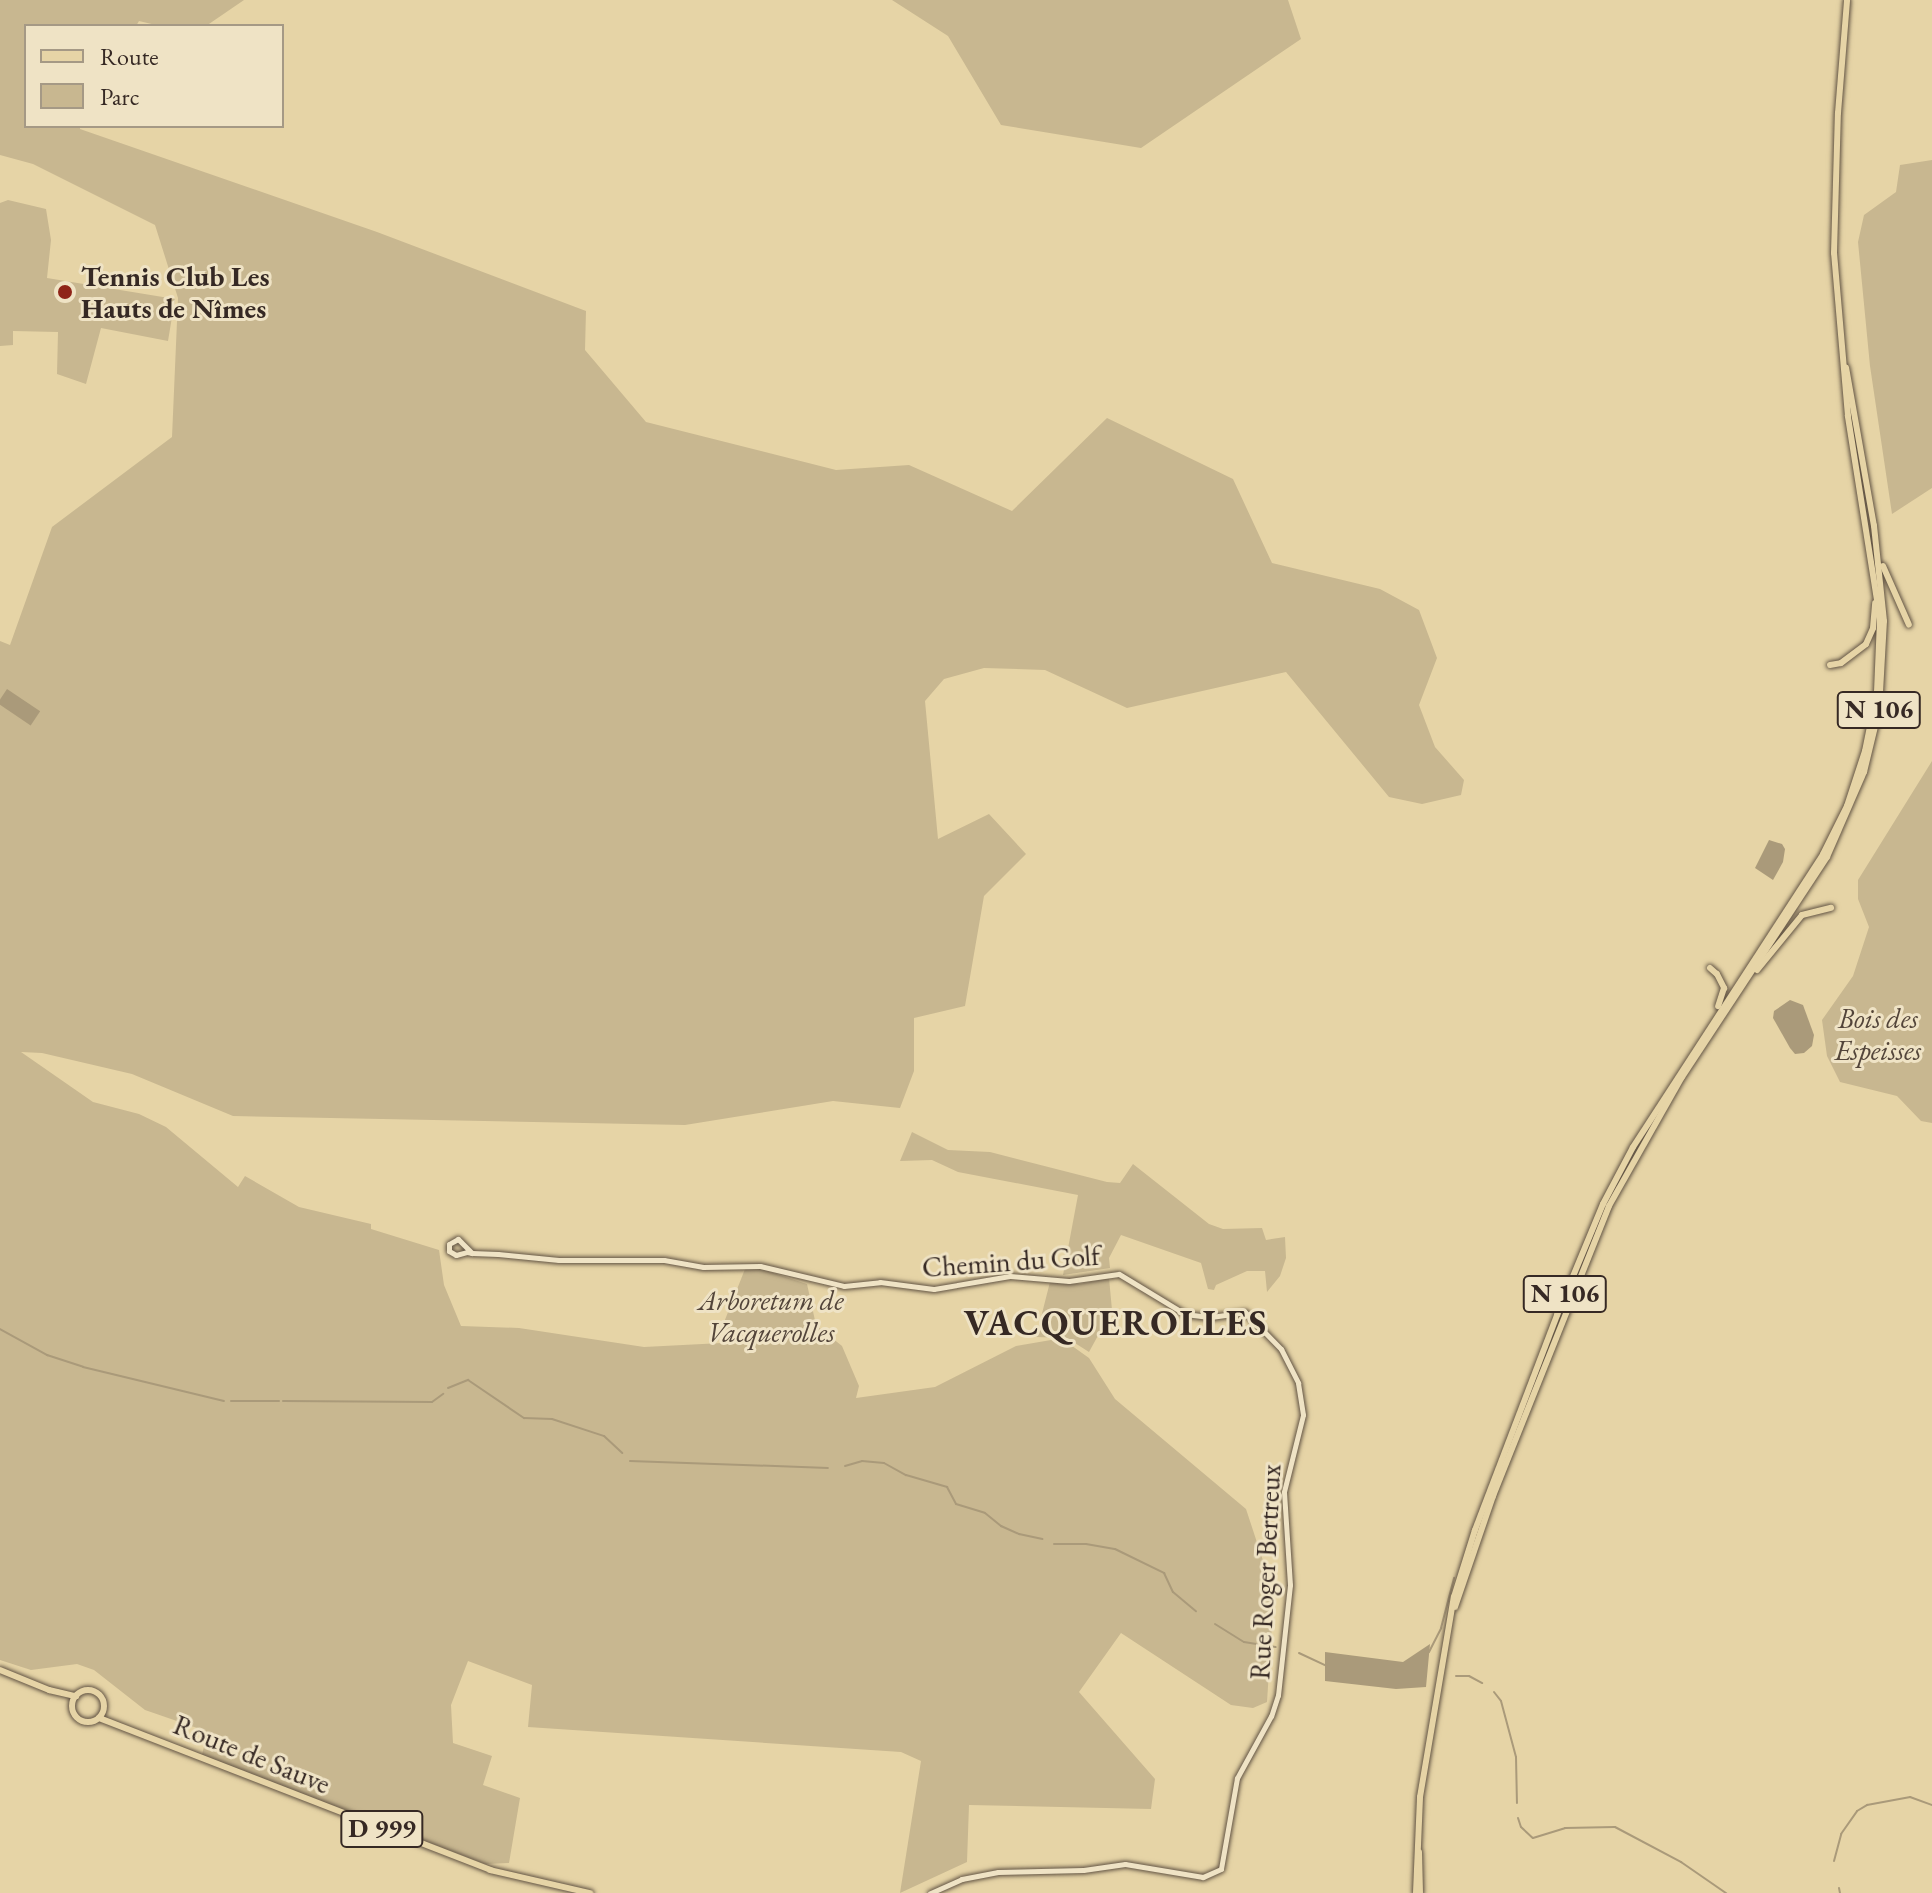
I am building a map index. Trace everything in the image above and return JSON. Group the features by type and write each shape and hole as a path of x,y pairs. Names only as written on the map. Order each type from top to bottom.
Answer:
{"main road":[{"name":"N 106","path":"1750,970 1823,854 1860,770 1875,709 1879,670 1875,575 1848,416 1833,224 1847,0"},
{"name":"N 106","path":"1448,1626 1493,1496 1609,1206 1651,1127 1837,839 1870,752 1879,710 1884,654 1874,526 1840,340"},
{"path":"1874,526 1884,572 1909,625"},
{"path":"1830,665 1841,663 1870,639 1875,575"},
{"path":"1750,970 1802,915 1831,908"},
{"path":"1682,1066 1724,993 1723,981 1710,968"},
{"name":"N 106","path":"1418,1893 1417,1821 1448,1626 1475,1530 1586,1241 1633,1147 1682,1066 1737,990"},
{"path":"0,1670 49,1690 76,1696"},
{"path":"49,1690 73,1708 83,1721 99,1718 104,1709 103,1698 95,1691 84,1690 76,1696 73,1708"},
{"name":"Route de Sauve","path":"104,1709 126,1726"},
{"name":"Route de Sauve","path":"99,1718 490,1870 590,1893"}],"street":[{"path":"464,1244 463,1252 454,1255 448,1247 455,1239 464,1244 472,1253"},
{"name":"Chemin du Golf","path":"463,1252 559,1260 664,1260 703,1267 760,1266 836,1285 880,1282 925,1289 1010,1276 1069,1281 1119,1274 1188,1315 1211,1317 1245,1312 1281,1349 1291,1366 1302,1400"},
{"name":"Rue Roger Bertreux","path":"930,1893 962,1879 998,1872 1080,1870 1125,1864 1203,1877 1221,1869 1234,1786 1271,1716 1278,1695 1290,1585 1284,1492 1303,1415 1302,1400"}],"green space":[{"name":"Arboretum de Vacquerolles","path":"0,0 244,0 209,24 152,24 139,21 137,24 24,24 24,128 80,128 377,232 586,311 585,350 646,422 836,470 909,465 1012,511 1107,418 1233,479 1272,563 1380,589 1419,610 1437,658 1419,705 1435,747 1464,780 1461,795 1422,804 1389,797 1286,672 1127,708 1045,670 984,668 944,679 925,701 938,839 989,814 1026,854 984,896 965,1006 914,1018 914,1071 900,1108 833,1101 685,1125 233,1116 132,1074 42,1053 21,1052 93,1102 139,1114 166,1127 238,1187 245,1176 299,1207 371,1224 371,1229 439,1250 444,1285 461,1326 519,1328 644,1347 722,1343 719,1335 745,1269 761,1269 807,1284 816,1325 842,1346 859,1386 856,1398 935,1387 1016,1346 1051,1340 1068,1343 1089,1358 1115,1399 1246,1509 1274,1594 1267,1702 1253,1708 1231,1705 1121,1633 1079,1692 1155,1779 1151,1809 969,1805 967,1862 900,1893 921,1761 901,1752 528,1727 532,1685 468,1661 451,1705 453,1743 492,1756 483,1785 520,1798 509,1863 485,1864 202,1755 206,1738 200,1729 145,1710 94,1670 77,1664 31,1670 0,1660 0,641 10,645 52,527 172,437 178,298 155,225 33,164 0,155"},
{"path":"892,0 1288,0 1301,39 1141,148 1001,125 948,36"},
{"path":"1932,160 1932,488 1892,514 1870,366 1858,242 1864,215 1896,192 1900,165"},
{"name":"Tennis Club Les Hauts de Nîmes","path":"8,200 46,209 51,240 47,278 175,299 168,341 101,328 86,384 57,374 58,332 13,331 13,345 0,346 0,203"},
{"name":"Bois des Espeisses","path":"1932,761 1932,1123 1921,1121 1897,1096 1840,1082 1827,1056 1822,1020 1853,976 1869,927 1858,899 1858,880"},
{"path":"912,1132 948,1150 990,1152 1107,1182 1120,1183 1133,1164 1209,1224 1223,1229 1262,1228 1266,1240 1285,1237 1286,1258 1280,1276 1267,1292 1265,1271 1247,1271 1216,1285 1214,1290 1208,1289 1201,1263 1121,1235 1109,1258 1110,1268 1063,1275 1078,1195 958,1172 932,1160 900,1161"},
{"path":"1109,1278 1112,1310 1089,1352 1067,1338 1036,1337 1050,1282 1080,1284"}],"shaded area":[{"path":"7,689 40,711 31,725 0,705"},
{"path":"1769,840 1782,844 1785,849 1783,862 1773,880 1755,868"},
{"path":"1790,1000 1803,1005 1814,1035 1812,1046 1804,1053 1795,1054 1773,1018 1774,1011"},
{"path":"1430,1644 1426,1687 1396,1689 1325,1681 1325,1652 1403,1662"}],"waterway":[{"path":"0,1329 47,1355 83,1367 224,1401"},
{"path":"448,1388 468,1380 524,1418 552,1419 604,1436 622,1453"},
{"path":"283,1401 432,1402 443,1394"},
{"path":"231,1401 279,1401"},
{"path":"630,1461 828,1468"},
{"path":"845,1466 862,1461 884,1463 906,1475 947,1487 956,1504 985,1513 1001,1526 1042,1539"},
{"path":"1054,1544 1086,1544 1115,1549 1164,1573 1173,1592 1196,1611"},
{"path":"1429,1652 1441,1628 1454,1578"},
{"path":"1215,1624 1244,1642 1276,1647"},
{"path":"1299,1653 1327,1666"},
{"path":"1456,1676 1469,1676 1482,1683"},
{"path":"1494,1692 1501,1701 1516,1757 1517,1803"},
{"path":"1834,1861 1841,1834 1857,1811 1867,1805 1910,1797 1932,1805"},
{"path":"1518,1818 1521,1827 1533,1838 1565,1828 1615,1827 1681,1862 1726,1893"},
{"path":"1839,1888 1840,1893"}],"place":[{"name":"Tennis Club Les Hauts de Nîmes","path":"65,292"}],"district":[{"name":"VACQUEROLLES","path":"1116,1323"}]}
